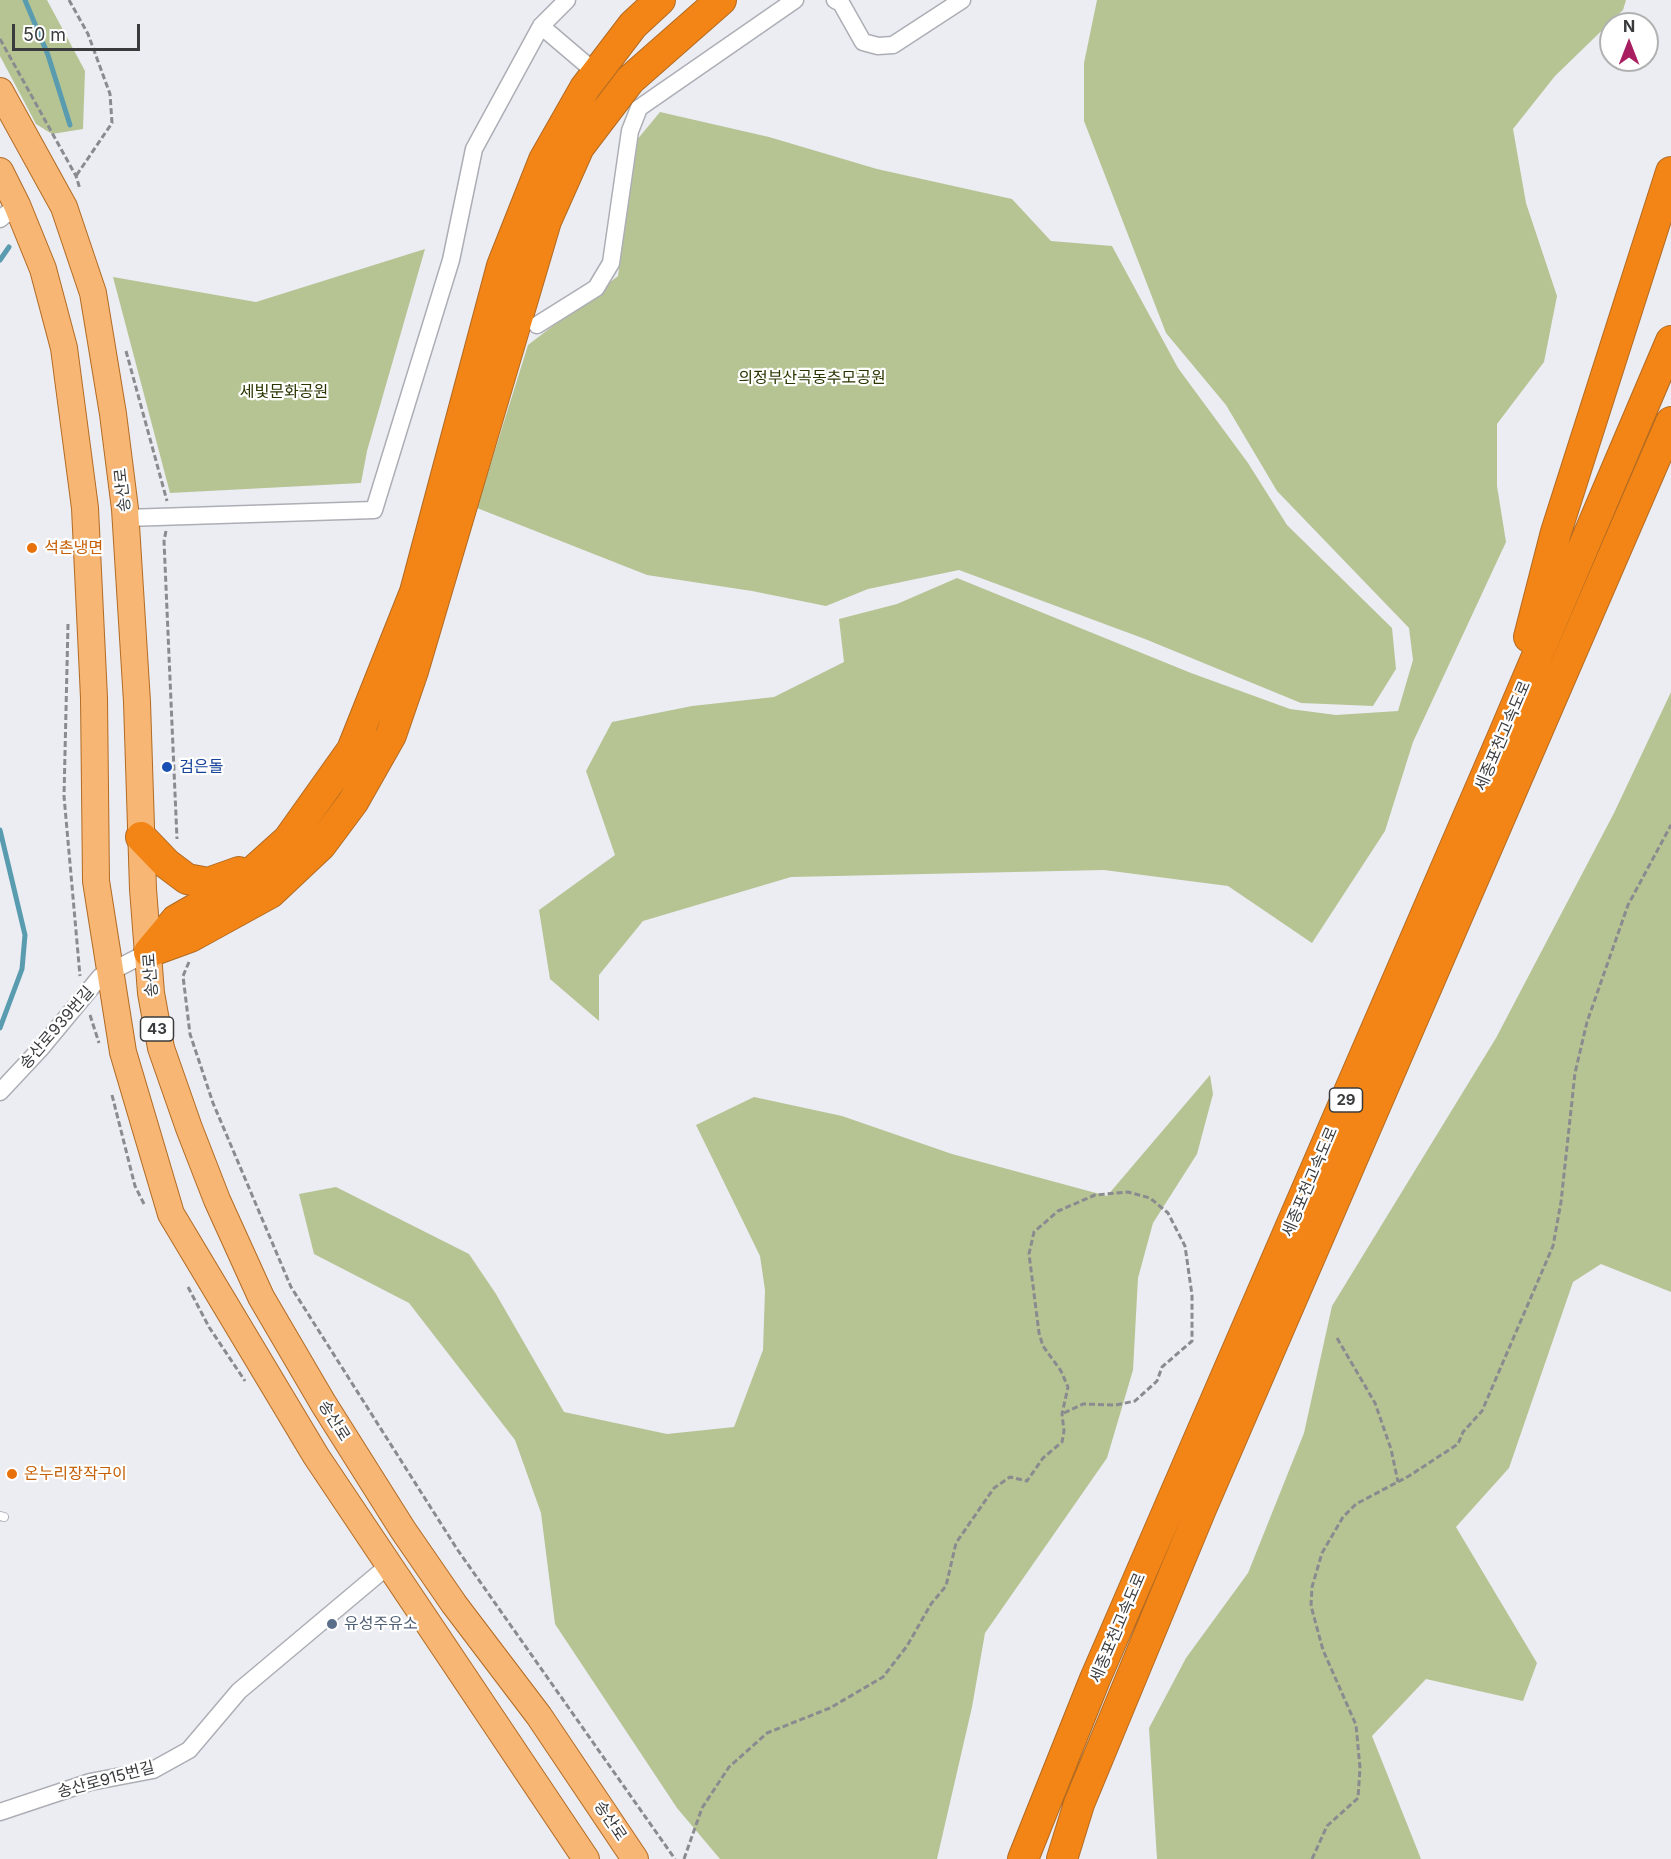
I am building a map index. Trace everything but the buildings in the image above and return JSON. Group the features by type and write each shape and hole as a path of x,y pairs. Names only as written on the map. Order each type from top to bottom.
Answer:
{"highway":[{"path":"149,952 176,920 239,884 288,840 352,750 415,592 502,266 544,160 585,88 633,25 660,0"},
{"path":"149,952 185,938 270,893 321,845 352,802 391,735 413,671 546,221 579,147 630,80 721,0"},
{"path":"1503,736 1556,532 1671,172"},
{"name":"세종포천고속도로","path":"1023,1859 1095,1679 1503,736 1671,341"},
{"name":"세종포천고속도로","path":"1062,1859 1079,1804 1202,1509 1671,422"},
{"path":"141,837 174,869 188,879 208,883 239,872 280,847"}],"main road":[{"name":"송산로","path":"0,91 64,207 93,293 113,414 126,518 151,993 161,1048 217,1200 261,1297 323,1403 403,1530 454,1604 539,1716 635,1859"},
{"name":"송산로","path":"0,171 9,212 43,269 64,348 85,508 94,698 96,881 123,1052 171,1214 316,1456 586,1859"}],"street":[{"path":"126,518 374,510 451,260 474,149 541,26 567,0"},
{"path":"537,325 596,288 611,263 633,104 795,0"},
{"path":"835,0 841,3 863,42 878,46 893,45 962,0"},
{"path":"541,26 588,66"},
{"name":"송산로939번길","path":"0,1092 100,977 149,952"},
{"name":"송산로915번길","path":"0,1812 90,1782 153,1770 189,1750 239,1691 389,1565"}],"path":[{"path":"69,0 88,34 110,94 112,123 76,176"},
{"path":"0,39 76,176 81,195"},
{"path":"125,350 167,501 169,516 164,541 177,849 174,869"},
{"path":"1312,1859 1327,1826 1358,1798 1360,1768 1356,1725 1315,1627 1311,1606 1312,1587 1323,1553 1343,1516 1365,1498 1398,1482 1458,1443 1464,1432 1476,1421 1498,1376 1518,1322 1553,1246 1561,1202 1575,1073 1587,1022 1628,905 1671,825"},
{"path":"185,938 192,955 183,976 190,1034 213,1103 291,1287 457,1549 675,1859"},
{"path":"684,1859 697,1820 708,1797 722,1776 745,1750 766,1733 806,1719 860,1692 891,1668 907,1647 931,1604 946,1586 956,1544 994,1488 1010,1477 1027,1481 1043,1458 1062,1442 1064,1431 1062,1414 1068,1387 1061,1371 1043,1346 1039,1333 1029,1254 1034,1232 1058,1210 1095,1195 1128,1192 1150,1198 1168,1212 1185,1246 1192,1295 1192,1341 1162,1367 1157,1381 1135,1401 1116,1405 1083,1404 1062,1414"},
{"path":"1337,1338 1375,1403 1391,1449 1398,1482"}],"green space":[{"path":"0,0 47,0 85,71 83,129 52,134 36,124 0,56"},
{"path":"1097,0 1626,0 1621,12 1599,12 1599,33 1555,76 1513,129 1526,203 1557,296 1544,362 1497,424 1497,486 1506,542 1413,742 1385,831 1312,943 1228,886 1104,870 791,877 643,921 599,975 599,1021 550,979 539,910 615,855 586,771 612,722 692,706 774,697 844,662 839,619 897,604 957,578 1191,673 1290,709 1336,715 1398,711 1413,660 1409,628 1277,491 1226,405 1166,333 1084,121 1084,63"},
{"name":"의정부산곡동추모공원","path":"660,112 769,137 877,169 1012,199 1051,241 1112,246 1178,368 1248,463 1287,525 1392,628 1396,669 1373,706 1301,703 1145,639 959,570 868,589 826,606 752,591 647,575 477,508 528,345 618,276 636,141"},
{"name":"세빛문화공원","path":"425,249 367,451 361,483 170,493 113,277 256,302"},
{"path":"1671,692 1671,1292 1601,1264 1573,1282 1509,1468 1456,1527 1537,1663 1523,1701 1426,1679 1372,1736 1421,1859 1157,1859 1149,1728 1186,1658 1248,1573 1304,1433 1332,1306 1496,1038 1614,813"},
{"path":"1210,1075 1213,1094 1197,1154 1153,1223 1138,1278 1133,1370 1107,1458 985,1633 972,1707 937,1859 720,1859 677,1808 555,1624 541,1513 515,1440 409,1303 314,1254 299,1194 336,1187 469,1254 496,1294 564,1412 667,1434 734,1427 763,1350 765,1290 760,1256 696,1125 754,1097 842,1116 952,1154 1107,1196"}],"waterway":[{"path":"25,0 48,55 70,125"},
{"path":"0,260 9,247"},
{"path":"0,830 25,935 22,969 0,1028"}],"place":[{"name":"석촌냉면","path":"32,548"},
{"name":"검은돌","path":"167,767"},
{"name":"온누리장작구이","path":"12,1474"},
{"name":"유성주유소","path":"332,1624"}]}
